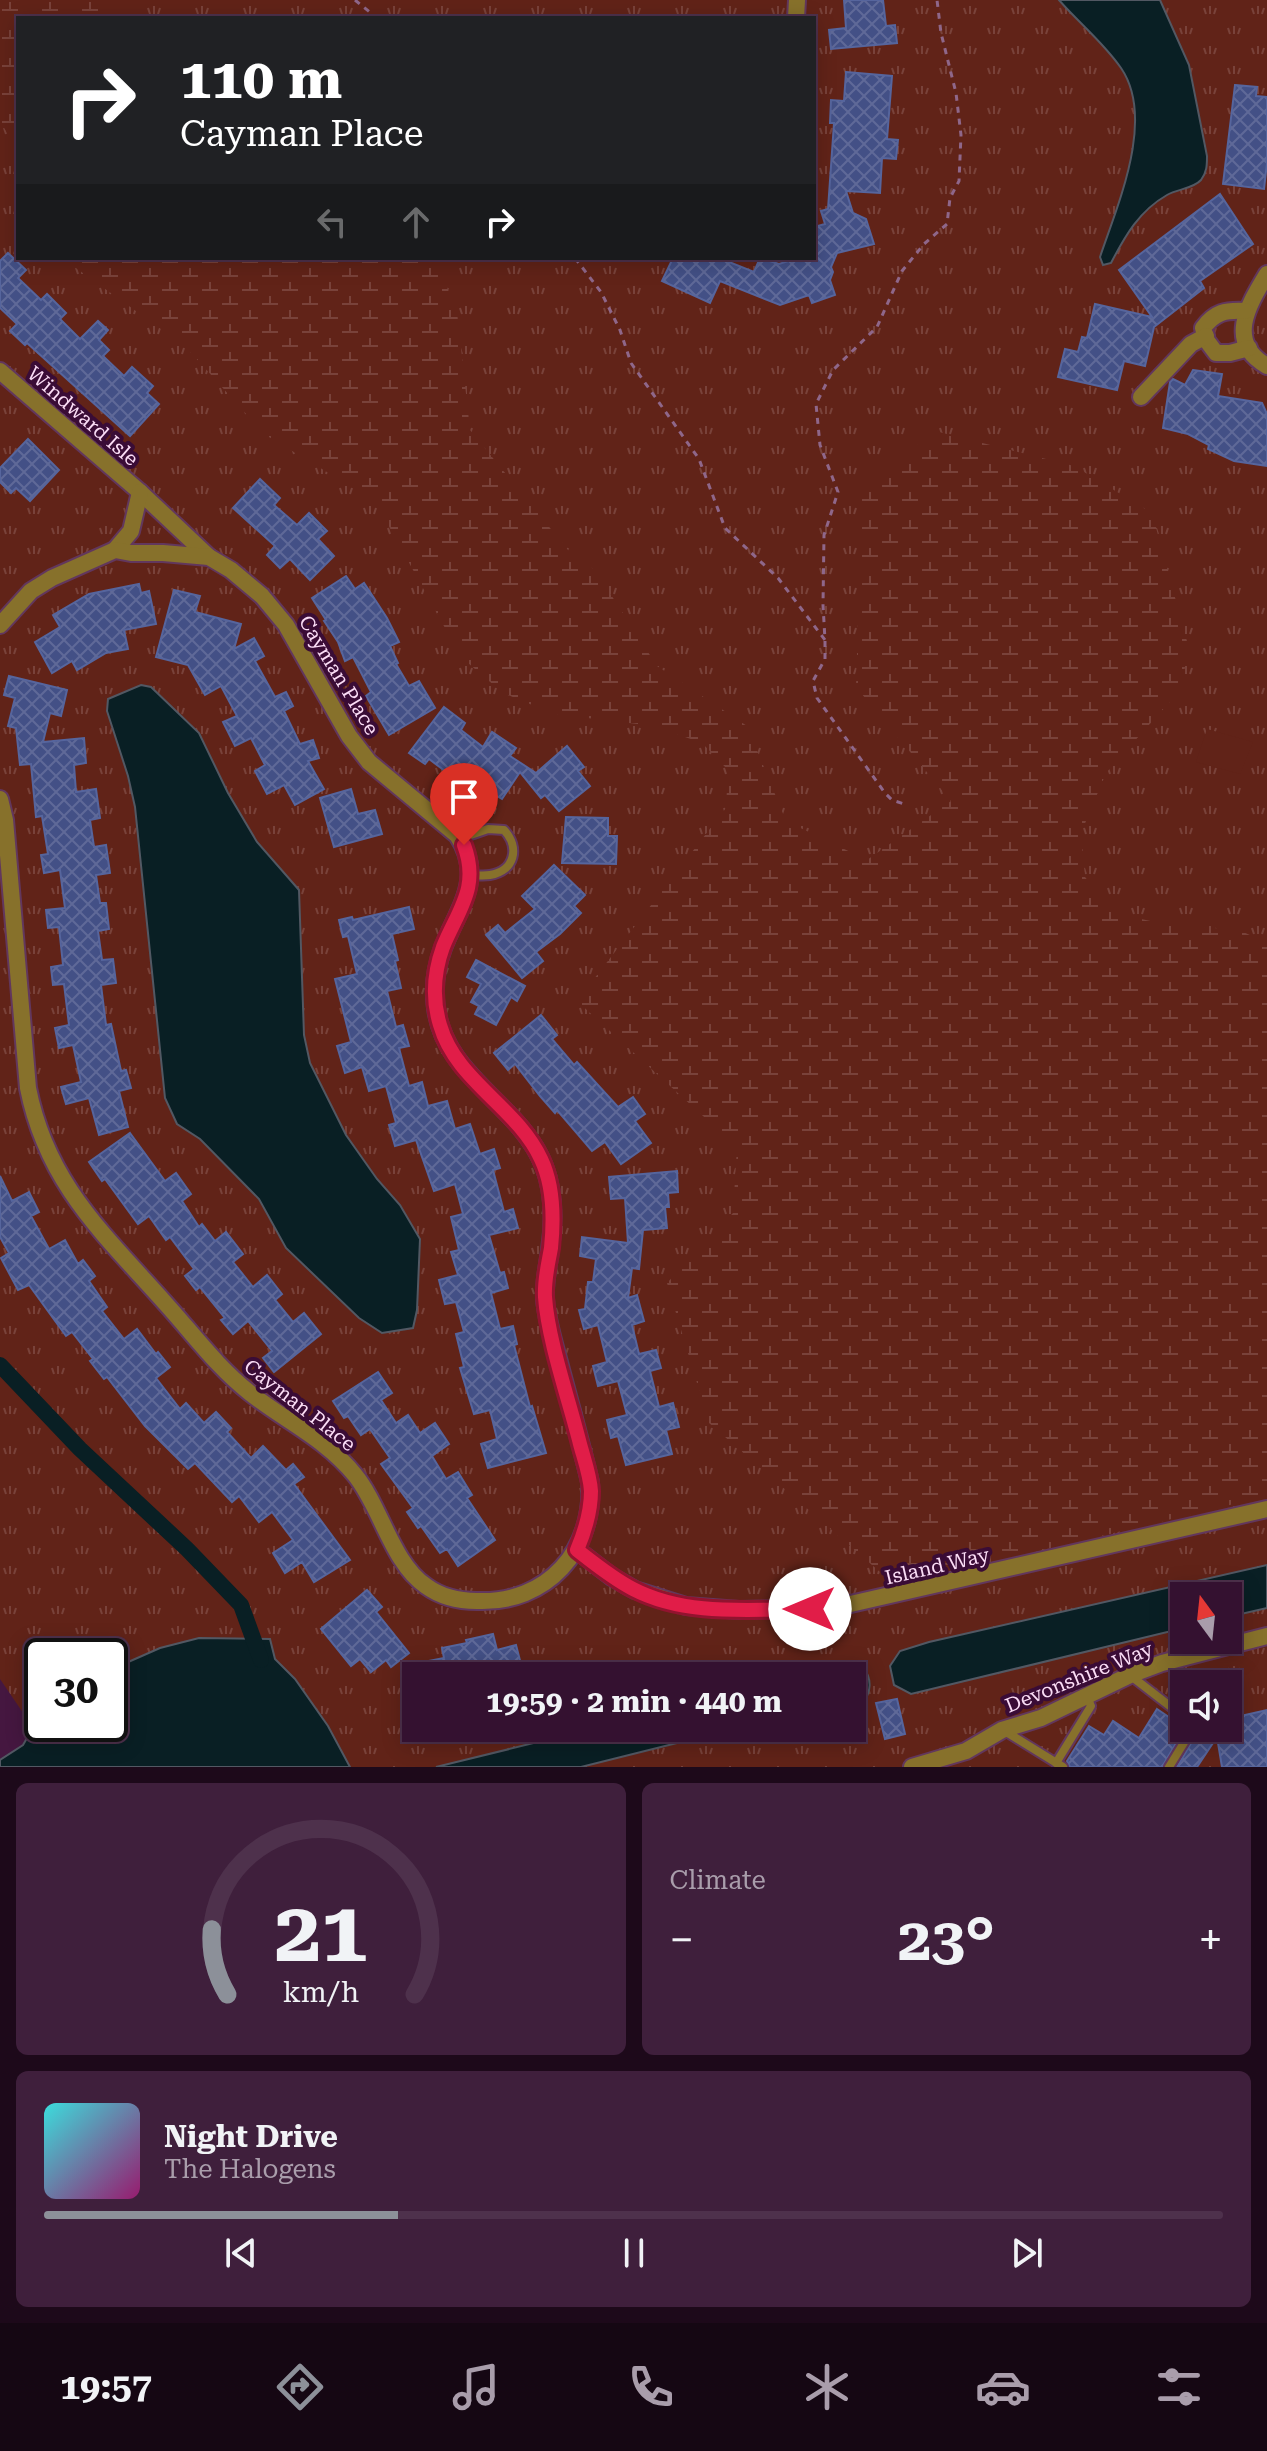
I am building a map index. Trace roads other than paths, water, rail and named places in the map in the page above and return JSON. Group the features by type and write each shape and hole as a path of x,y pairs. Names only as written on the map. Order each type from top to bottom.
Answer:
{"street":[{"path":"1267,274 1245,311 1244,337 1255,357 1267,366"},
{"path":"1245,311 1230,310 1213,315 1203,328 1216,353 1249,348"},
{"path":"1141,397 1191,344 1206,336"},
{"name":"Windward Isle","path":"0,371 140,492 209,557"},
{"name":"Windward Isle","path":"115,550 131,531 140,492"},
{"name":"Cayman Place","path":"0,625 31,591 52,578 115,550 209,557 231,570 262,596 286,625 349,736 369,762 459,839 468,856 469,875 465,904 444,944 437,969 436,1008 442,1034 454,1057 531,1142 547,1174 553,1225 546,1272 548,1318 590,1482 588,1518 577,1550 553,1579 531,1592 507,1599 465,1601 442,1595 422,1584 398,1555 376,1507 354,1473 304,1429 249,1392 216,1363 72,1195 45,1149 28,1088 5,820 0,799"},
{"name":"Island Way","path":"577,1550 635,1590 686,1606 739,1610 833,1608 1267,1509"},
{"name":"Devonshire Way","path":"912,1767 966,1751 1002,1730 1041,1718 1162,1663 1267,1636"}],"lane":[{"path":"459,839 488,829 504,830 512,838 512,863 491,875 469,875"},
{"path":"1130,1675 1170,1706"},
{"path":"1002,1730 1060,1765 1091,1706 1087,1697"},
{"path":"1169,1767 1184,1742"}],"waterway":[{"path":"0,1365 80,1449 187,1549 241,1605 261,1660"}]}
